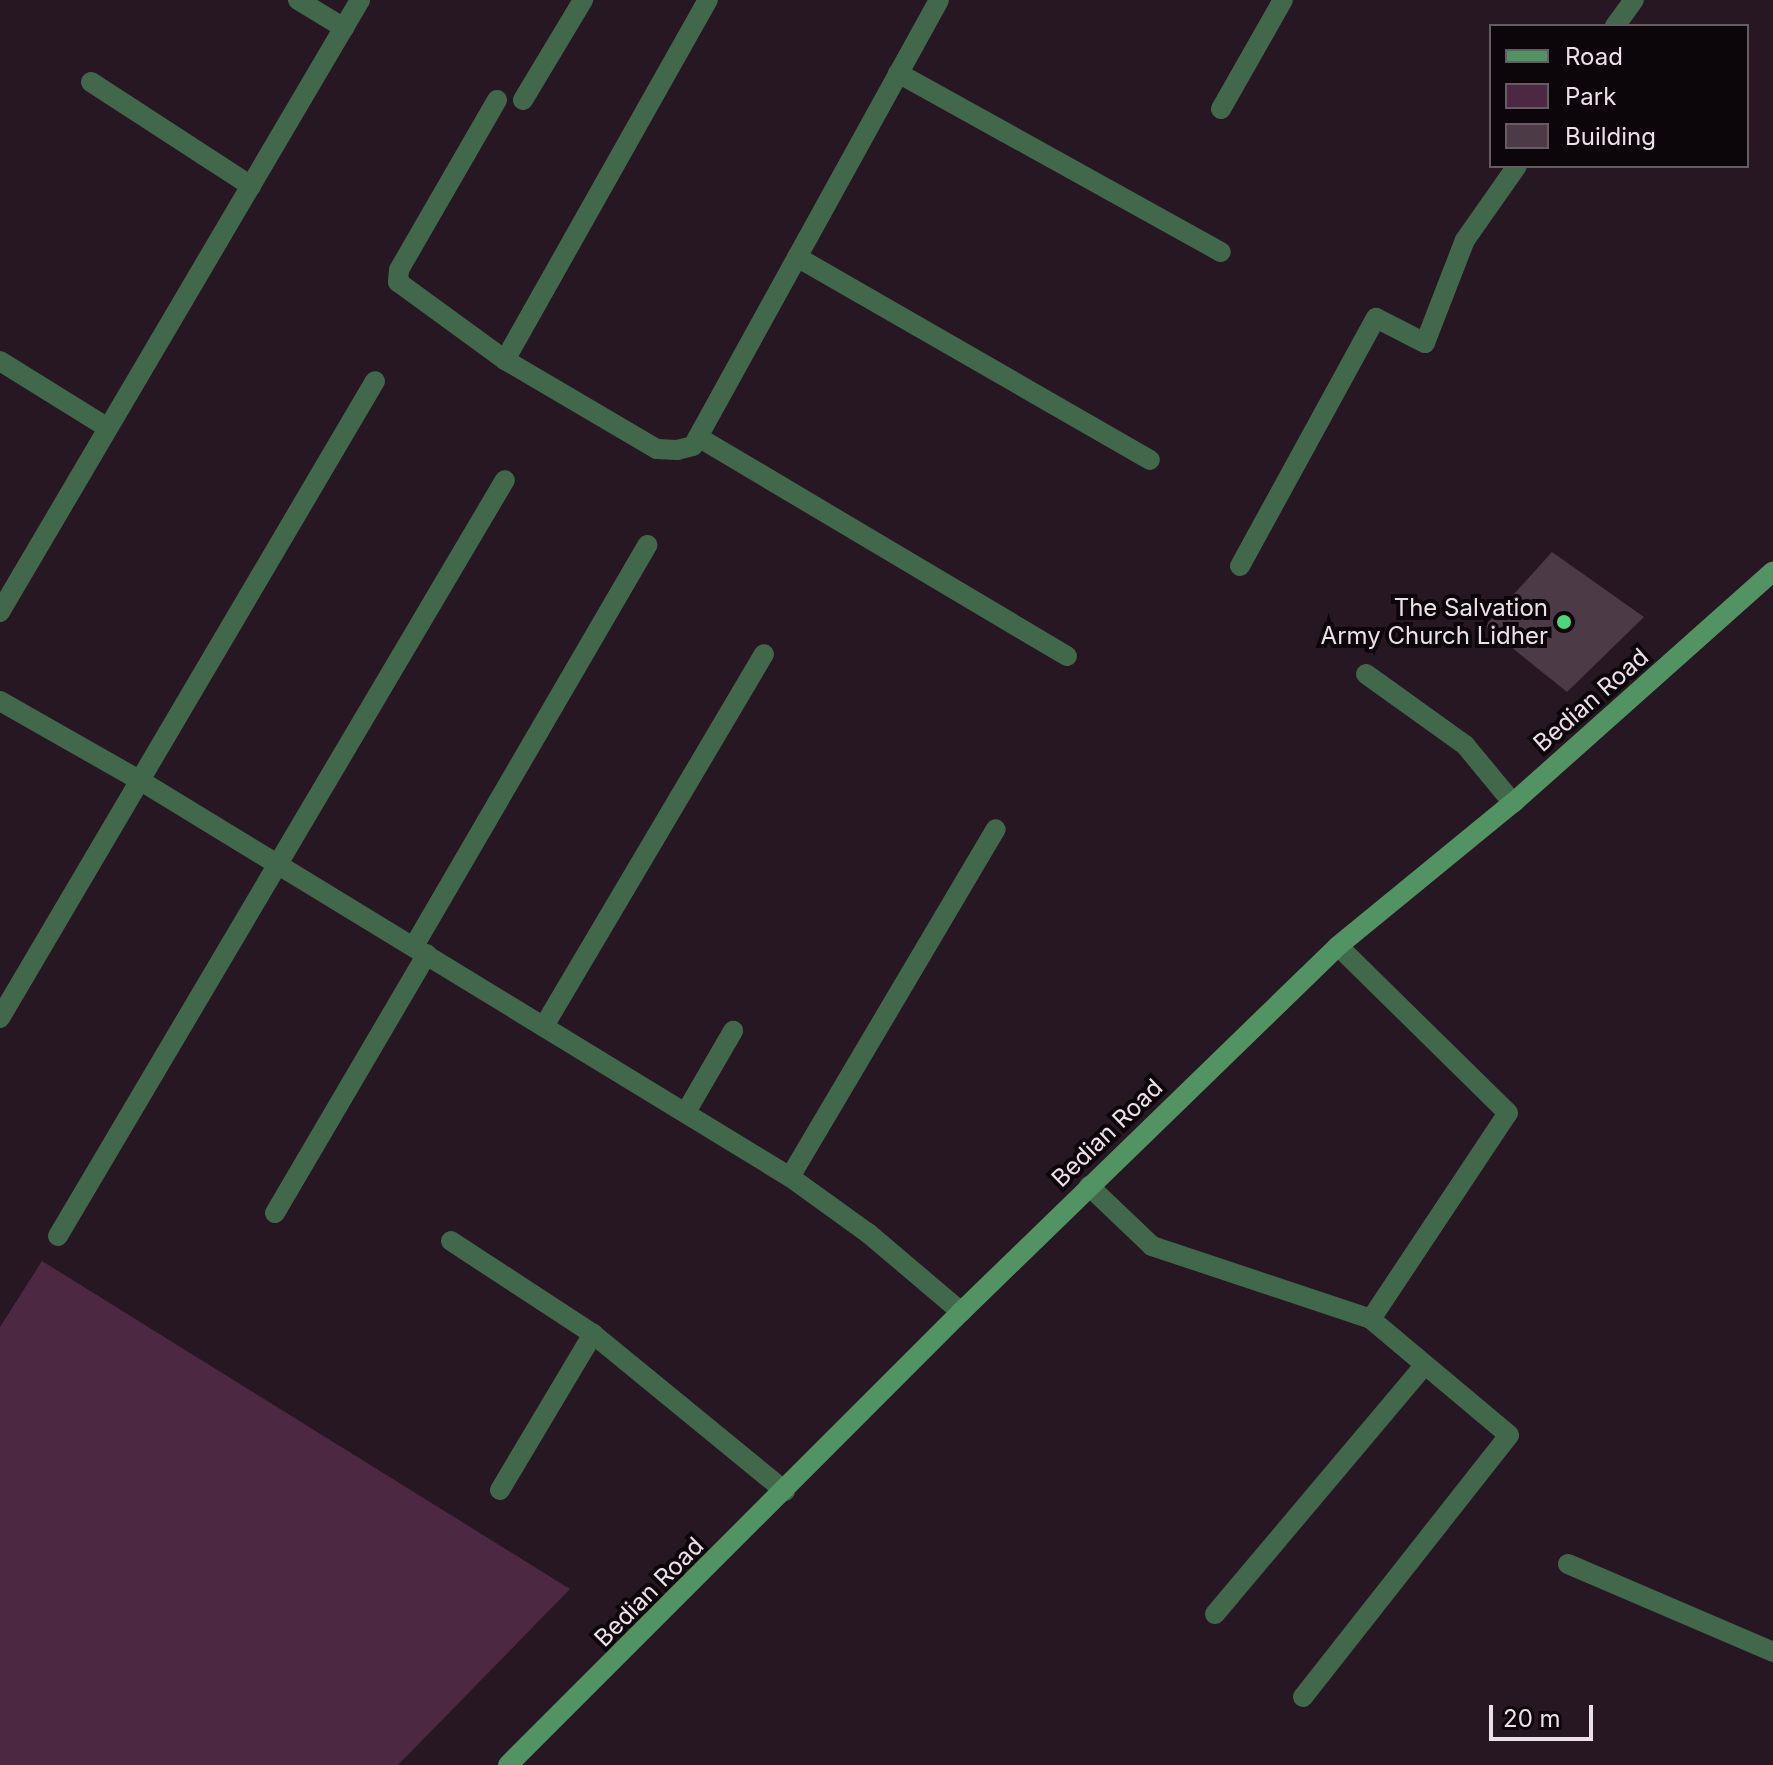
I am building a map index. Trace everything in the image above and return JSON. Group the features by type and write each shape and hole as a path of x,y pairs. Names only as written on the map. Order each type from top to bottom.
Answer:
{"main road":[{"name":"Bedian Road","path":"508,1765 961,1312 1338,946 1513,803 1773,571"}],"street":[{"path":"298,0 344,28"},
{"path":"0,612 360,0"},
{"path":"523,100 583,0"},
{"path":"505,360 708,0"},
{"path":"497,100 399,270 398,282 505,360 657,449 685,448 698,437 939,0"},
{"path":"1221,109 1283,0"},
{"path":"1616,24 1634,0"},
{"path":"898,73 1221,252"},
{"path":"91,82 251,186"},
{"path":"1240,566 1376,318 1425,343 1465,240 1516,168"},
{"path":"797,257 1150,460"},
{"path":"0,361 108,428"},
{"path":"0,1018 375,381"},
{"path":"698,437 1067,656"},
{"path":"58,1236 505,480"},
{"path":"275,1213 647,545"},
{"path":"544,1026 764,654"},
{"path":"1366,674 1465,745 1513,803"},
{"path":"0,701 141,781 790,1177 961,1312"},
{"path":"790,1177 996,829"},
{"path":"1338,946 1508,1113 1371,1319"},
{"path":"686,1112 733,1031"},
{"path":"1089,1186 1152,1246 1371,1319 1509,1435 1303,1697"},
{"path":"451,1241 593,1334 785,1491"},
{"path":"500,1490 593,1334"},
{"path":"1215,1614 1425,1365"},
{"path":"1568,1564 1773,1652"}],"green space":[{"path":"42,1261 570,1589 398,1765 0,1765 0,1327"}],"building":[{"name":"The Salvation Army Church Lidher","path":"1552,552 1644,617 1567,692 1485,626"}],"place":[{"name":"The Salvation Army Church Lidher","path":"1564,622"}]}
